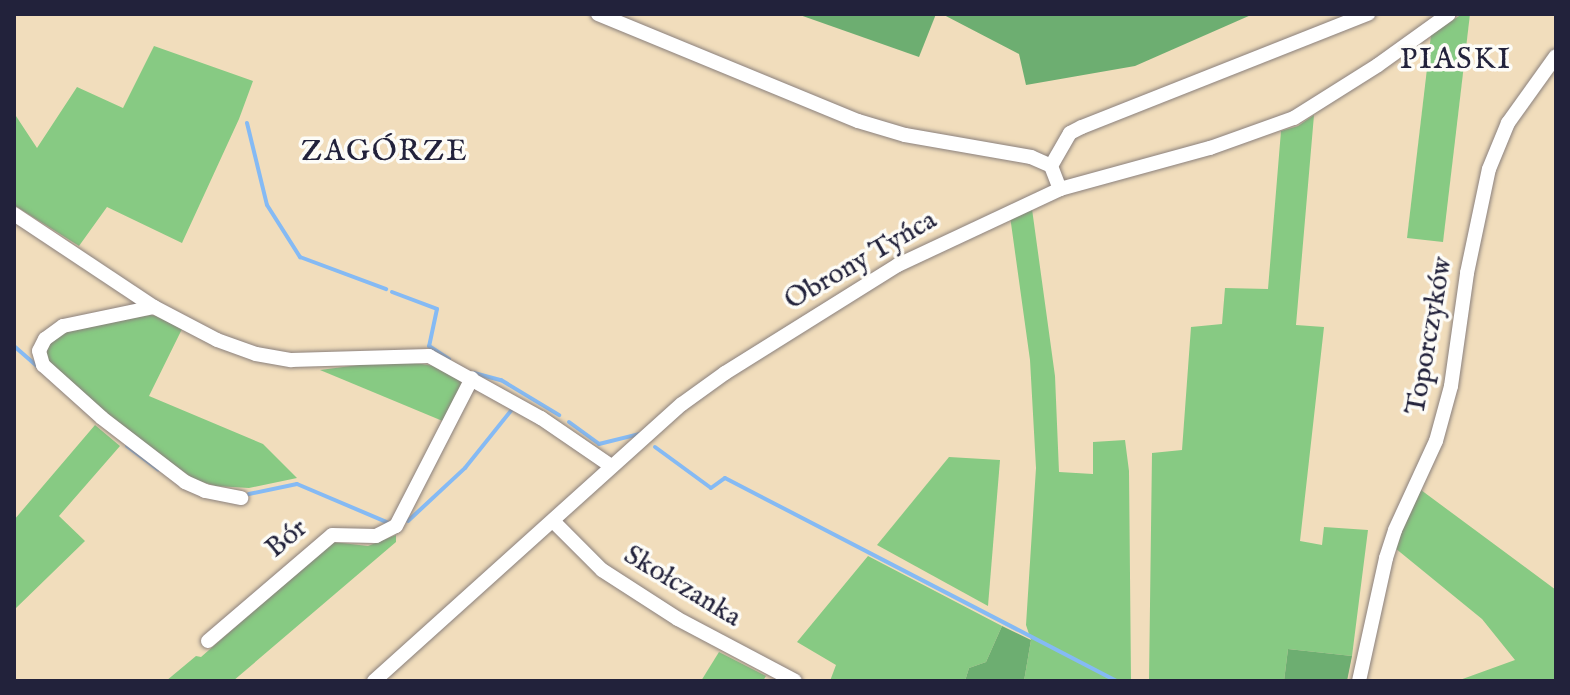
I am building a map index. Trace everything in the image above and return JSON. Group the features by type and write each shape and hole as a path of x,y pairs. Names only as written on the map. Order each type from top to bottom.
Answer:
{"street":[{"path":"598,14 858,121 905,135 1031,157 1051,166 1060,189"},
{"path":"1051,166 1070,133 1082,127 1368,14"},
{"name":"Obrony Tyńca","path":"374,681 554,522 611,466 725,373 884,273 977,225 1060,189 1210,148 1294,118 1378,65 1449,14"},
{"name":"Toporczyków","path":"1359,681 1390,544 1436,441 1451,386 1467,273 1489,169 1508,123 1556,56"},
{"path":"14,214 154,307 217,340 256,354 307,361 429,356 541,418 611,466"},
{"path":"154,307 63,326 45,339 39,351 43,365 102,418 185,482 205,491 241,498"},
{"name":"Bór","path":"208,641 332,535 376,536 396,526 472,378"},
{"name":"Skołczanka","path":"554,522 602,570 678,619 795,681"}],"green space":[{"path":"797,14 936,14 919,57"},
{"path":"942,14 1251,15 1135,66 1026,85 1019,54"},
{"path":"1462,14 1470,14 1443,242 1407,238 1431,35"},
{"path":"154,46 253,81 239,119 182,243 107,207 79,246 14,205 14,113 37,148 77,87 123,108"},
{"path":"1314,115 1296,325 1324,327 1300,541 1322,545 1324,527 1368,530 1352,656 1288,649 1284,681 1149,681 1152,453 1182,450 1191,327 1222,324 1225,288 1268,289 1281,131 1298,126"},
{"path":"1032,209 1055,376 1059,472 1093,474 1093,442 1125,440 1129,471 1131,679 1137,681 1024,681 1031,640 1026,625 1036,468 1030,360 1010,216"},
{"path":"150,315 164,317 182,329 149,396 263,444 297,478 249,488 216,486 195,480 111,419 49,362 46,354 50,342 64,330"},
{"path":"397,360 434,366 461,381 460,397 445,422 320,370"},
{"path":"95,425 120,446 59,516 85,541 14,610 14,520"},
{"path":"949,457 1000,460 988,606 877,545"},
{"path":"1421,490 1556,590 1556,681 1457,681 1515,660 1482,619 1395,548 1400,526"},
{"path":"396,535 396,542 233,681 166,681 196,656 201,657 333,542 368,546"},
{"path":"868,556 1002,626 986,662 969,668 965,681 830,681 836,665 797,642"},
{"path":"1002,626 1031,640 1024,681 965,681 969,668 986,662"},
{"path":"1288,649 1352,656 1347,681 1284,681"},
{"path":"719,652 766,676 763,681 701,681"}],"waterway":[{"path":"247,123 267,205 300,257 386,289"},
{"path":"392,292 437,309 429,346 449,359"},
{"path":"14,346 39,368"},
{"path":"474,373 501,380 559,415"},
{"path":"408,521 465,468 513,408"},
{"path":"569,422 599,444 639,434"},
{"path":"127,446 158,469"},
{"path":"655,447 711,488 725,478 1116,681"},
{"path":"249,494 297,484 389,523"}],"district":[{"name":"PIASKI","path":"1456,60"},
{"name":"ZAGÓRZE","path":"385,152"}]}
